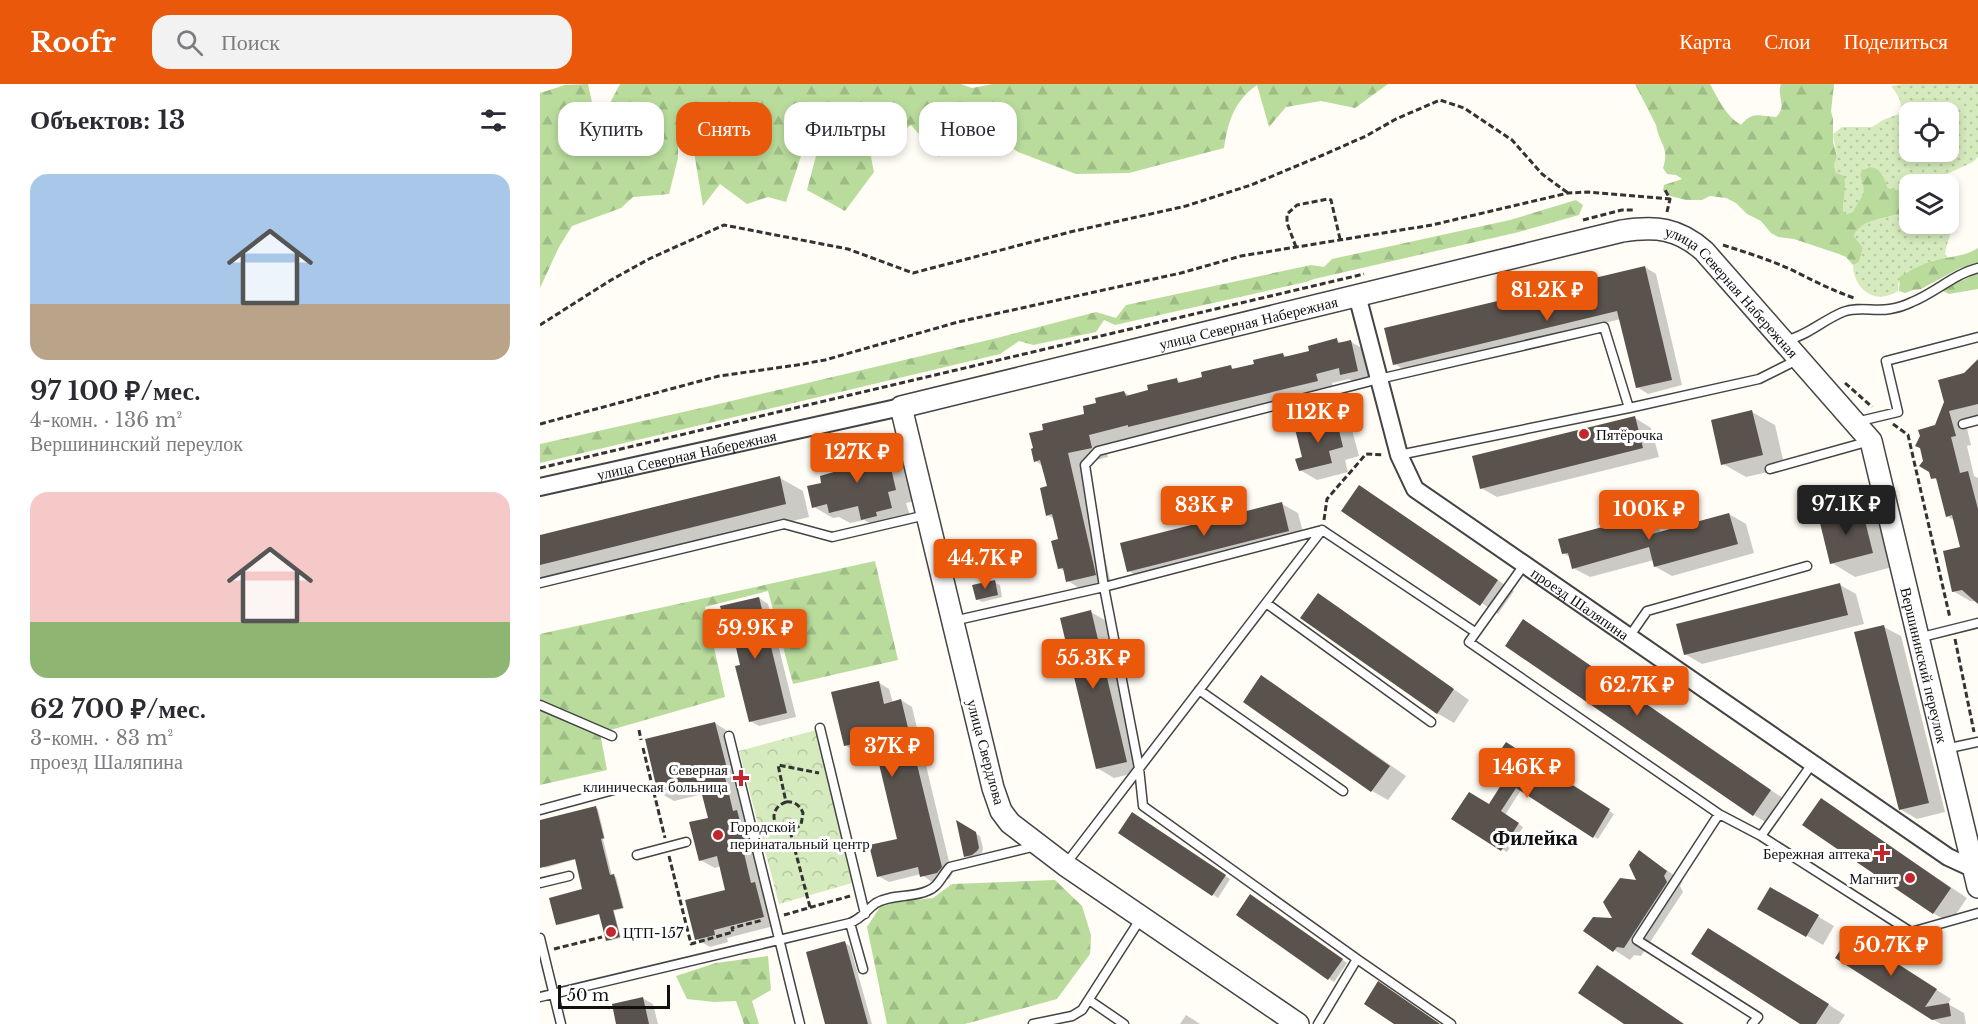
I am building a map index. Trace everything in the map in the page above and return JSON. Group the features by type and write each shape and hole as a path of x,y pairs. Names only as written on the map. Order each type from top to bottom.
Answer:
{"street":[{"name":"улица Северная Набережная","path":"540,487 900,407 1622,231 1657,229 1676,232 1695,243 1785,341 1871,441"},
{"name":"проезд Шаляпина","path":"1357,295 1399,455 1414,489 1976,878"},
{"name":"улица Свердлова","path":"900,407 993,788 1001,811 1010,823 1065,866 1298,1024"},
{"name":"Вершининский переулок","path":"1871,441 1976,878"}],"lane":[{"path":"1785,341 1809,332 1845,311 1869,308 1890,309 1911,303 1940,289 1956,277 1978,268"},
{"path":"1451,1024 1143,806 1139,768 1104,587 1085,465 1098,452 1378,379 1604,327 1629,408"},
{"path":"1855,422 1898,412 1886,361 1978,337"},
{"path":"1399,455 1759,379 1800,358"},
{"path":"1963,424 1978,420"},
{"path":"1770,469 1871,441"},
{"path":"540,583 784,524 832,537 927,514"},
{"path":"1065,866 1322,530"},
{"path":"952,621 1104,587 1322,530 1475,632"},
{"path":"1524,565 1468,642 1719,814 1761,836 1911,932 1978,913"},
{"path":"1629,637 1647,611 1807,566"},
{"path":"1266,603 1431,722"},
{"path":"1918,638 1978,623"},
{"path":"1199,690 1343,791"},
{"path":"540,705 612,736"},
{"path":"820,728 865,914"},
{"path":"729,736 800,1024"},
{"path":"1945,749 1977,742"},
{"path":"1761,836 1812,764"},
{"path":"540,810 621,789"},
{"path":"1719,814 1636,940 1758,1017 1752,1024"},
{"path":"637,855 686,842"},
{"path":"540,997 860,920 883,900 928,891 941,881 950,867 1039,845"},
{"path":"540,883 569,876"},
{"path":"1033,1024 1072,1016 1082,1010 1141,918"},
{"path":"850,923 863,969"},
{"path":"540,938 561,1024"},
{"path":"1318,1024 1357,959"},
{"path":"1089,1000 1124,1024"}],"path":[{"path":"540,326 571,304 630,270 724,225 848,249 913,273 1070,232 1186,206 1251,185 1366,136 1396,119 1440,100 1464,108 1512,140 1542,174 1568,193"},
{"path":"1665,190 1670,199 1667,213"},
{"path":"540,424 719,376 825,360 958,322 1181,273 1241,256 1340,239 1386,234 1568,193 1588,192 1670,199"},
{"path":"1296,247 1287,223 1287,214 1297,205 1328,199 1331,200 1340,239"},
{"path":"1723,245 1755,255 1831,291 1861,300"},
{"path":"1842,380 1882,416 1908,435 1977,742"},
{"path":"1322,530 1327,499 1366,454 1399,455"},
{"path":"639,730 641,740"},
{"path":"643,748 691,944 734,932 732,928 860,894"},
{"path":"786,802 778,765 832,776"},
{"path":"786,802 794,802 803,813 801,825 790,831 778,827 773,818 776,808 786,802"},
{"path":"790,831 810,908"},
{"path":"544,952 602,937"}],"green space":[{"path":"588,84 592,102 558,102 558,156 664,156 664,102 611,102 620,84 961,84 972,88 993,84 1388,84 1355,108 1321,101 1286,107 1269,127 1257,85 1243,98 1233,113 1224,148 1129,173 1076,174 1018,152 1017,102 919,102 919,134 911,125 907,128 907,102 784,102 784,156 801,156 786,202 768,197 747,204 720,184 703,206 695,156 772,156 772,102 676,102 676,156 678,158 669,194 633,197 621,208 572,226 559,247 540,288 540,93 565,85"},
{"path":"1635,84 1710,84 1727,112 1741,125 1753,116 1776,117 1782,105 1781,84 1834,84 1831,111 1833,142 1837,157 1834,165 1836,173 1844,176 1843,211 1846,214 1853,212 1864,191 1860,175 1862,171 1870,167 1880,172 1888,188 1899,190 1899,216 1897,214 1872,221 1857,230 1854,236 1863,248 1859,262 1853,265 1846,257 1839,254 1794,239 1778,237 1771,233 1761,221 1747,214 1736,203 1726,198 1710,196 1702,200 1686,200 1670,196 1663,191 1664,185 1682,179 1676,175 1667,174 1663,168 1665,155 1656,125"},
{"path":"1978,84 1978,157 1973,162 1947,174 1899,174 1899,190 1888,188 1882,174 1864,181 1864,193 1853,212 1845,214 1844,199 1834,165 1837,157 1833,134 1842,127 1872,127 1899,114 1899,162 1959,162 1959,102 1901,102 1891,86"},
{"path":"816,156 871,156 874,172 845,211 807,190"},
{"path":"1576,200 1583,205 1579,215 1519,232 1115,325 1104,320 1096,332 1033,345 1019,341 1000,354 540,463 540,444 997,338 1096,312 1116,318 1126,305 1311,265 1324,267 1332,259 1510,220"},
{"path":"1899,215 1899,234 1950,234 1945,254 1949,259 1934,260 1906,272 1898,284 1898,291 1890,295 1874,296 1862,288 1854,274 1853,265 1859,262 1863,248 1854,236 1857,230 1867,223"},
{"path":"1978,248 1978,265 1960,268 1921,289 1905,293 1899,291 1900,277 1907,272 1932,261 1963,255"},
{"path":"1978,271 1978,289 1949,294 1943,291 1943,288 1954,281 1964,280"},
{"path":"875,561 898,660 793,684 768,591 705,607 725,697 600,733 607,770 540,785 540,634"},
{"path":"816,730 852,883 779,904 739,751"},
{"path":"1055,880 1082,906 1091,935 1090,954 1057,999 965,1024 887,1024 867,927 882,904 933,898 952,884"},
{"path":"768,956 771,990 752,1001 759,1024 744,1024 736,1001 714,1002 687,999 676,976 716,963"}],"building":[{"path":"1645,266 1672,380 1636,388 1617,311 1393,365 1384,328"},
{"path":"1337,338 1338,343 1351,340 1358,371 1340,375 1339,368 1316,374 1318,381 1089,435 1092,448 1068,453 1096,575 1066,582 1063,568 1058,569 1051,541 1058,539 1052,514 1046,516 1040,488 1047,486 1040,460 1034,462 1029,433 1043,430 1042,424 1084,414 1083,406 1096,403 1095,398 1124,391 1126,396 1148,390 1147,385 1177,378 1178,383 1202,377 1201,372 1231,365 1232,369 1254,364 1253,360 1283,353 1284,357 1309,351 1308,346"},
{"path":"1978,359 1978,404 1949,411 1956,436 1951,437 1960,473 1968,471 1978,509 1978,604 1962,590 1952,592 1943,551 1960,547 1952,515 1946,517 1936,478 1931,479 1929,472 1919,466 1923,461 1920,448 1915,446 1920,436 1918,430 1935,425 1944,402 1938,380 1964,373"},
{"path":"1752,410 1763,455 1721,465 1711,420"},
{"path":"1635,416 1643,448 1480,489 1472,456"},
{"path":"1336,418 1343,447 1329,451 1332,463 1299,471 1295,459 1302,457 1295,429"},
{"path":"886,446 896,490 888,492 892,508 876,512 877,516 861,520 858,506 829,513 827,504 812,508 807,486 821,483 820,476 837,471 834,459"},
{"path":"780,476 786,504 540,565 540,535"},
{"path":"1359,485 1498,580 1480,606 1341,511"},
{"path":"1282,502 1289,531 1127,572 1120,543"},
{"path":"1862,509 1873,553 1830,564 1819,519"},
{"path":"1729,513 1738,544 1654,567 1649,547 1572,569 1568,553 1562,554 1558,539 1643,516 1648,535"},
{"path":"995,580 998,595 976,600 972,585"},
{"path":"1840,583 1848,615 1684,655 1676,624"},
{"path":"1318,593 1454,689 1437,714 1300,618"},
{"path":"759,597 787,713 749,722 735,666 740,665 732,630 727,632 720,606"},
{"path":"1091,610 1127,762 1096,769 1060,618"},
{"path":"1523,619 1771,790 1753,816 1505,646"},
{"path":"1884,625 1929,803 1899,810 1854,632"},
{"path":"1261,675 1390,766 1371,792 1243,702"},
{"path":"879,681 884,704 901,699 942,867 937,873 920,877 918,867 877,877 869,845 897,839 873,739 844,746 831,692"},
{"name":"Городской перинатальный центр","path":"715,722 729,776 725,777 733,811 737,810 747,848 743,849 751,883 755,882 764,917 714,930 715,935 695,940 685,900 725,890 717,856 699,861 689,822 708,818 699,783 658,794 645,739"},
{"path":"1506,742 1610,809 1593,838 1516,788 1501,811 1519,823 1501,851 1451,819 1469,792 1489,804 1503,782 1487,770"},
{"path":"1821,798 1951,888 1933,914 1802,825"},
{"path":"596,806 610,875 614,874 623,908 613,910 620,937 606,941 599,914 556,925 549,898 582,889 575,859 540,868 540,820"},
{"path":"1132,812 1226,875 1212,896 1118,833"},
{"path":"956,820 976,832 979,848 972,855 964,857"},
{"path":"1639,850 1667,871 1664,876 1667,882 1624,948 1617,947 1613,952 1583,931 1593,917 1612,918 1603,902 1620,878 1636,880 1629,865"},
{"path":"1770,887 1819,915 1806,937 1757,909"},
{"path":"1250,894 1343,959 1328,980 1236,915"},
{"path":"1708,928 1829,1004 1816,1024 1800,1024 1691,954"},
{"path":"1851,934 1937,989 1925,1007 1949,1003 1951,1016 1932,1020 1835,958"},
{"path":"845,941 868,1024 825,1024 806,952"},
{"path":"1597,965 1684,1024 1624,1024 1578,993"},
{"path":"1378,981 1440,1024 1394,1024 1364,1004"},
{"path":"643,997 649,1024 616,1024 612,1004"}],"place":[{"name":"Пятёрочка","path":"1584,434"},
{"name":"Северная клиническая больница","path":"741,778"},
{"name":"Городской перинатальный центр","path":"718,835"},
{"name":"Бережная аптека","path":"1882,853"},
{"name":"Магнит","path":"1910,878"},
{"name":"ЦТП-157","path":"611,932"}],"district":[{"name":"Филейка","path":"1535,838"}]}
